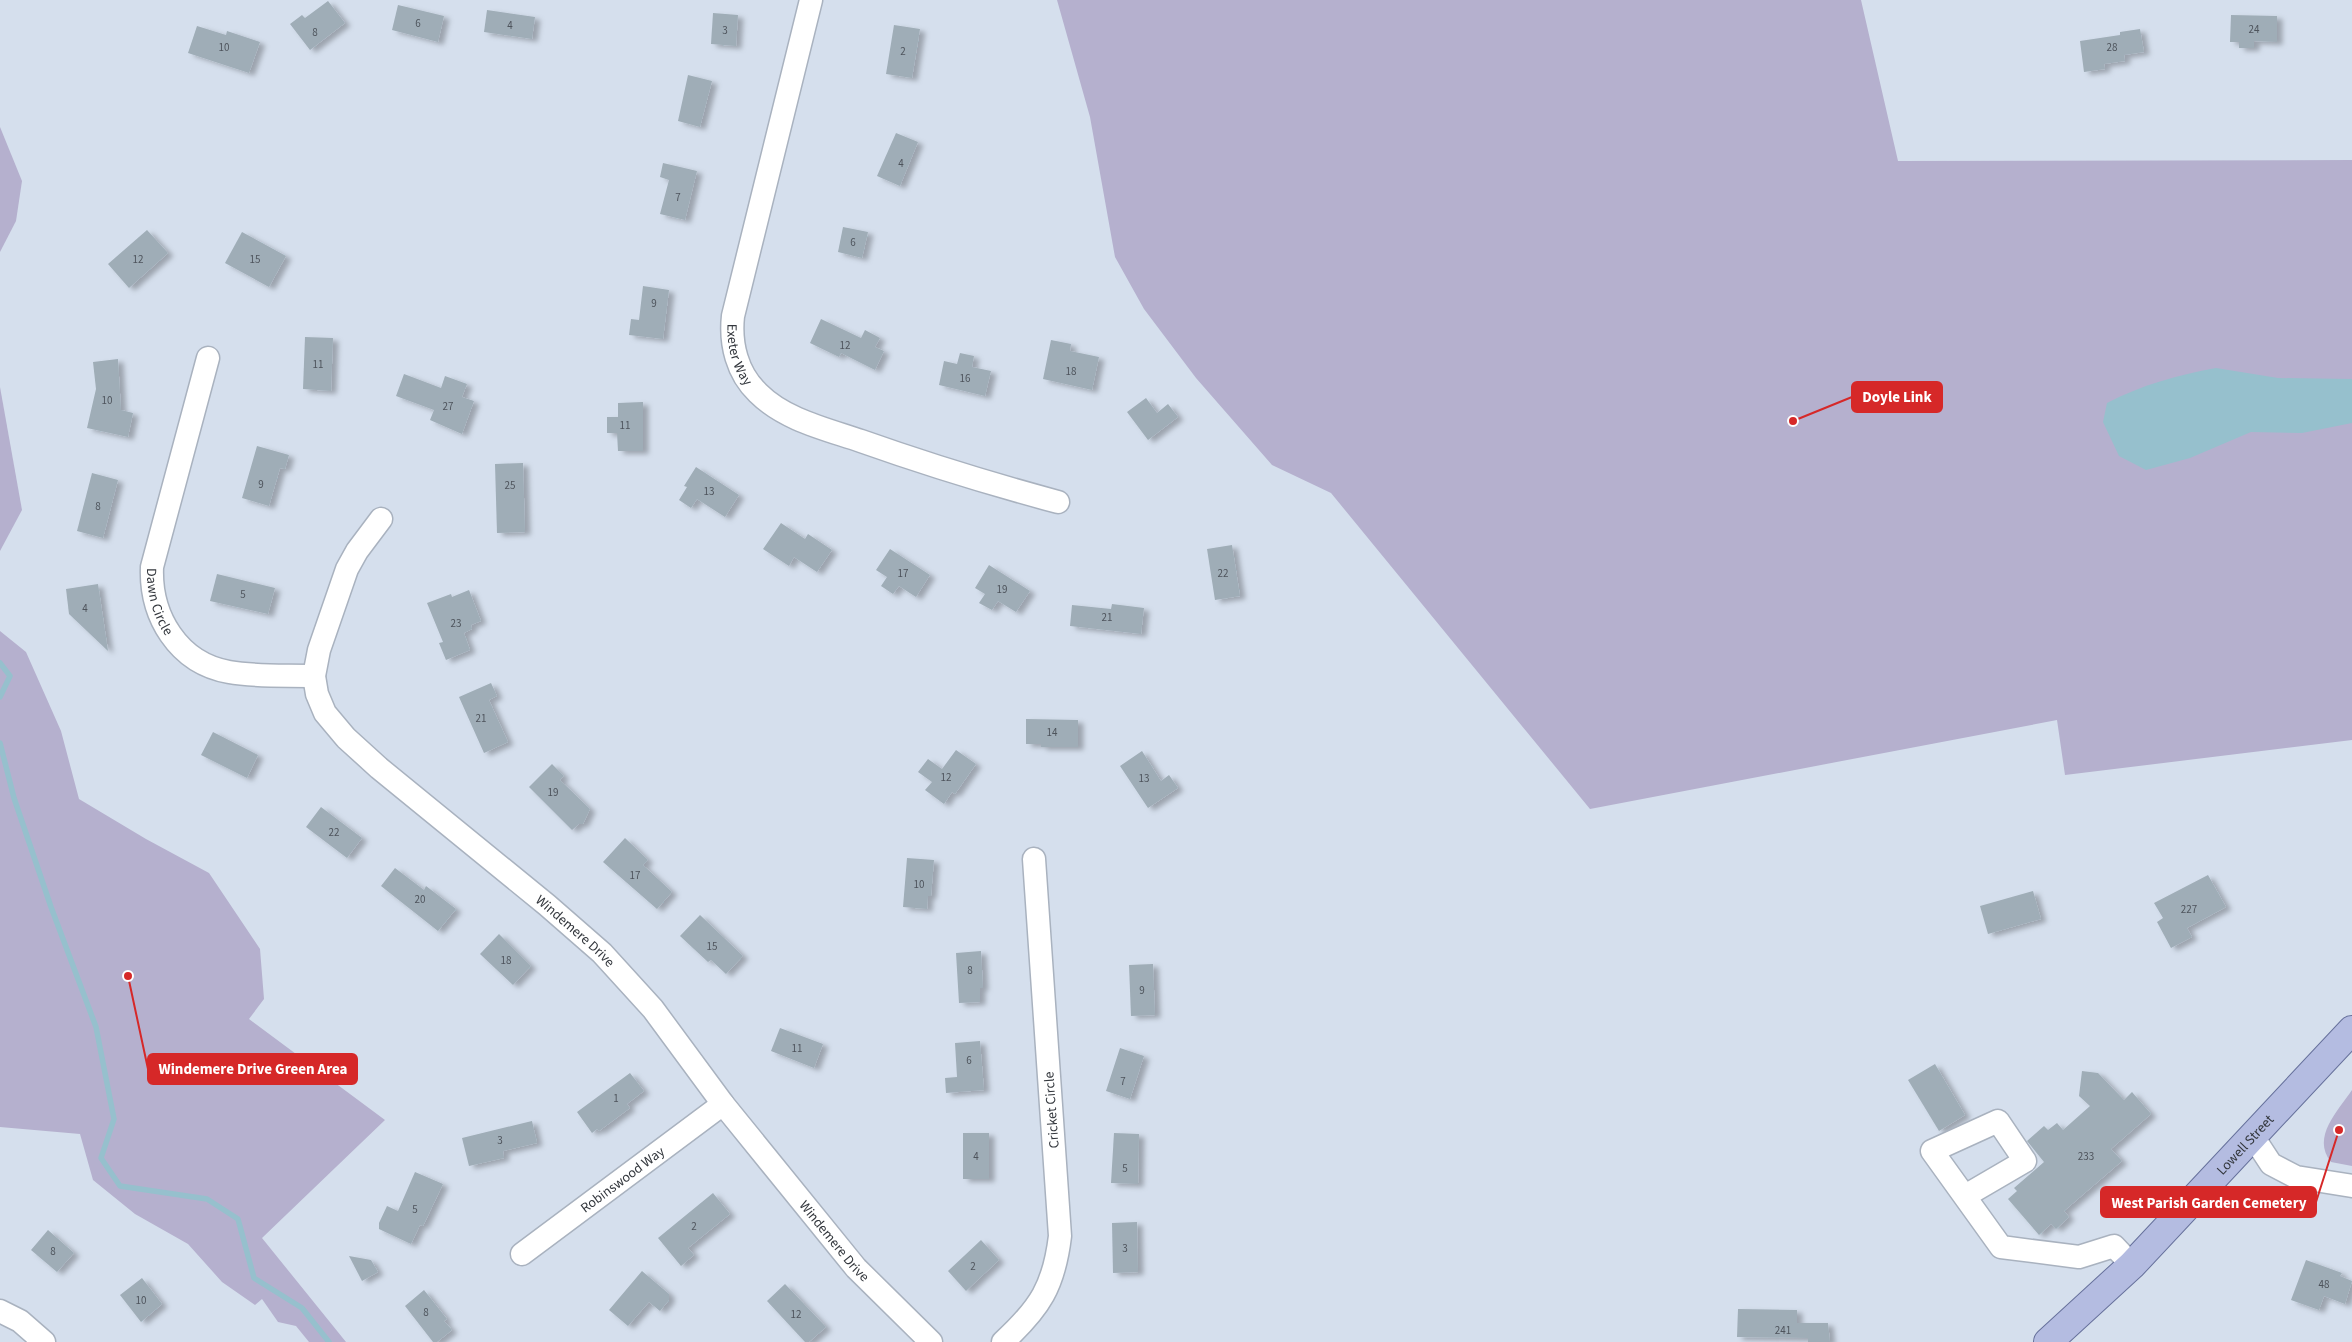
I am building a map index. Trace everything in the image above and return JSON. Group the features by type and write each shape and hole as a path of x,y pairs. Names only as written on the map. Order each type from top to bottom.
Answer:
{"main road":[{"name":"Lowell Street","path":"2048,1342 2132,1265 2352,1030"}],"street":[{"name":"Exeter Way","path":"812,0 733,316 733,346 742,373 748,383 766,400 799,419 965,476 1058,502"},
{"name":"Dawn Circle","path":"208,358 152,568 152,589 156,609 162,622 179,645 189,654 214,668 242,673 314,676"},
{"name":"Windemere Drive","path":"381,519 357,551 347,569 319,650 314,676 320,704 346,738 379,768 548,905 602,953 653,1009 723,1104 856,1268 931,1342"},
{"name":"Cricket Circle","path":"1003,1342 1028,1319 1038,1305 1052,1278 1060,1236 1034,859"},
{"name":"Robinswood Way","path":"522,1254 723,1104"},
{"path":"2252,1135 2271,1164 2288,1172 2320,1182 2352,1186"},
{"path":"1965,1196 2001,1247 2079,1257 2114,1246 2132,1265"},
{"path":"0,1311 20,1321 44,1342"}],"shaded area":[{"path":"1057,0 1861,0 1898,161 2352,160 2352,740 2065,775 2057,720 1590,809 1331,493 1272,465 1196,378 1144,309 1115,257 1090,117"},
{"path":"0,127 22,181 16,221 0,252"},
{"path":"0,387 22,510 0,551"},
{"path":"0,631 26,652 61,731 79,799 146,839 209,873 260,949 264,999 249,1019 385,1120 262,1238 346,1342 309,1342 296,1326 278,1322 262,1299 255,1305 222,1282 188,1244 135,1214 93,1180 80,1134 0,1127"},
{"path":"2352,1090 2352,1166 2331,1162 2326,1153 2324,1143 2329,1124"}],"water":[{"path":"2216,368 2278,378 2352,379 2352,423 2302,433 2251,432 2190,458 2146,470 2119,456 2103,422 2107,403 2160,381"}],"building":[{"path":"328,1 345,23 310,50 290,24 302,15 305,18"},
{"path":"398,5 444,16 438,42 392,30"},
{"path":"487,10 535,17 532,39 484,32"},
{"path":"713,13 738,15 736,46 711,44"},
{"path":"2231,15 2277,16 2277,42 2254,41 2254,48 2239,48 2239,42 2230,42"},
{"path":"894,25 920,29 912,78 886,74"},
{"path":"197,26 226,35 227,31 260,42 249,73 188,53"},
{"path":"2140,29 2144,52 2124,55 2125,61 2104,64 2105,69 2084,72 2080,41 2120,35 2120,32"},
{"path":"688,75 712,81 700,127 678,121"},
{"path":"896,133 918,142 900,186 877,176"},
{"path":"663,163 697,171 685,220 660,214 669,180 660,177"},
{"path":"843,227 868,232 862,258 838,252"},
{"path":"147,230 168,253 129,288 108,264"},
{"path":"242,232 286,256 269,287 225,263"},
{"path":"643,286 669,290 663,339 629,335 631,319 639,320"},
{"path":"821,319 861,338 865,330 880,338 875,347 884,351 875,370 841,353 839,357 810,343"},
{"path":"305,337 333,338 331,391 303,389"},
{"path":"1051,340 1071,344 1070,351 1099,357 1092,390 1043,379"},
{"path":"960,353 974,356 972,367 991,371 985,396 939,385 944,361 957,364"},
{"path":"118,359 121,410 133,413 128,437 87,428 96,389 93,362"},
{"path":"404,374 441,388 445,376 467,384 462,397 474,401 462,434 430,420 434,410 396,396"},
{"path":"1146,398 1157,413 1168,404 1178,417 1148,440 1127,412"},
{"path":"643,402 643,451 618,451 617,433 607,433 607,417 618,417 618,403"},
{"path":"257,446 289,455 285,469 280,468 269,506 242,498"},
{"path":"523,463 525,532 497,533 495,464"},
{"path":"696,467 739,495 725,517 697,499 691,508 679,500 687,487 684,486"},
{"path":"92,473 118,480 103,538 77,531"},
{"path":"781,523 805,539 808,534 832,550 817,572 794,557 789,566 763,549"},
{"path":"1232,545 1240,596 1215,600 1207,549"},
{"path":"890,549 930,575 916,597 899,586 893,594 881,586 887,577 876,570"},
{"path":"989,565 1030,591 1016,612 998,601 992,610 979,603 985,594 975,588"},
{"path":"217,574 275,588 268,614 210,601"},
{"path":"98,584 108,651 69,614 66,589"},
{"path":"469,590 481,621 471,625 472,629 464,633 470,650 446,660 439,643 443,642 427,603 451,594 452,597"},
{"path":"1112,604 1144,608 1141,634 1070,626 1072,605 1111,609"},
{"path":"491,683 497,696 489,700 508,742 484,753 459,697"},
{"path":"1026,719 1078,720 1078,747 1041,747 1041,744 1026,744"},
{"path":"213,732 258,755 247,778 201,755"},
{"path":"956,750 976,764 955,794 952,792 944,804 925,790 932,782 918,772 928,759 942,769"},
{"path":"1142,751 1161,781 1169,775 1178,788 1148,808 1120,766"},
{"path":"552,764 564,776 560,780 590,809 583,824 579,824 572,830 529,787"},
{"path":"321,807 362,838 347,858 306,827"},
{"path":"625,838 648,860 643,865 672,892 657,909 603,862"},
{"path":"907,858 934,860 931,896 928,896 927,909 903,907"},
{"path":"395,868 424,890 426,886 456,909 438,931 381,886"},
{"path":"2208,875 2226,907 2187,928 2192,937 2171,948 2157,922 2163,918 2154,903"},
{"path":"2033,891 2041,919 1988,934 1980,906"},
{"path":"700,915 743,956 726,974 711,960 708,962 680,936"},
{"path":"499,934 531,966 513,985 480,954"},
{"path":"981,951 983,988 980,988 980,1002 959,1003 956,953"},
{"path":"1153,964 1155,1015 1131,1016 1129,965"},
{"path":"780,1028 823,1044 814,1068 771,1051"},
{"path":"980,1041 984,1090 946,1093 945,1078 957,1077 955,1043"},
{"path":"1120,1048 1144,1056 1130,1099 1106,1091"},
{"path":"1935,1064 1965,1115 1939,1131 1908,1080"},
{"path":"2082,1071 2098,1073 2124,1100 2132,1092 2151,1114 2111,1149 2122,1161 2064,1211 2069,1217 2056,1229 2051,1224 2039,1235 2008,1199 2017,1191 2014,1188 2044,1162 2027,1141 2044,1126 2048,1130 2057,1123 2063,1130 2090,1106 2079,1096"},
{"path":"630,1073 644,1091 627,1104 630,1108 599,1131 597,1129 592,1133 577,1112"},
{"path":"532,1121 537,1143 503,1151 504,1158 469,1166 462,1138"},
{"path":"963,1133 989,1133 989,1179 963,1179"},
{"path":"1114,1133 1139,1134 1138,1184 1111,1183"},
{"path":"415,1172 443,1184 423,1226 420,1225 411,1244 379,1229 379,1223 387,1206 398,1211"},
{"path":"713,1193 730,1214 688,1248 694,1255 681,1266 658,1238"},
{"path":"1137,1222 1138,1272 1113,1273 1112,1223"},
{"path":"48,1230 74,1253 57,1272 31,1250"},
{"path":"981,1240 999,1260 966,1291 948,1271"},
{"path":"349,1256 371,1260 378,1272 362,1281"},
{"path":"2306,1260 2342,1273 2340,1276 2352,1281 2345,1304 2324,1296 2319,1310 2291,1300"},
{"path":"642,1271 669,1294 669,1300 660,1311 649,1302 628,1326 609,1310"},
{"path":"142,1278 162,1304 141,1322 120,1295"},
{"path":"785,1284 826,1327 809,1342 805,1342 767,1301"},
{"path":"424,1290 447,1319 444,1321 452,1330 437,1342 433,1342 405,1306"},
{"path":"1738,1309 1797,1310 1797,1323 1828,1323 1830,1342 1808,1342 1808,1338 1737,1337"}],"waterway":[{"path":"0,663 10,676 0,697"},
{"path":"0,743 14,798 51,907 96,1027 114,1119 101,1158 120,1186 207,1199 238,1219 254,1278 302,1308 329,1342"}],"place":[{"name":"Doyle Link","path":"1793,421"},
{"name":"Windemere Drive Green Area","path":"128,976"},
{"name":"West Parish Garden Cemetery","path":"2339,1130"}]}
